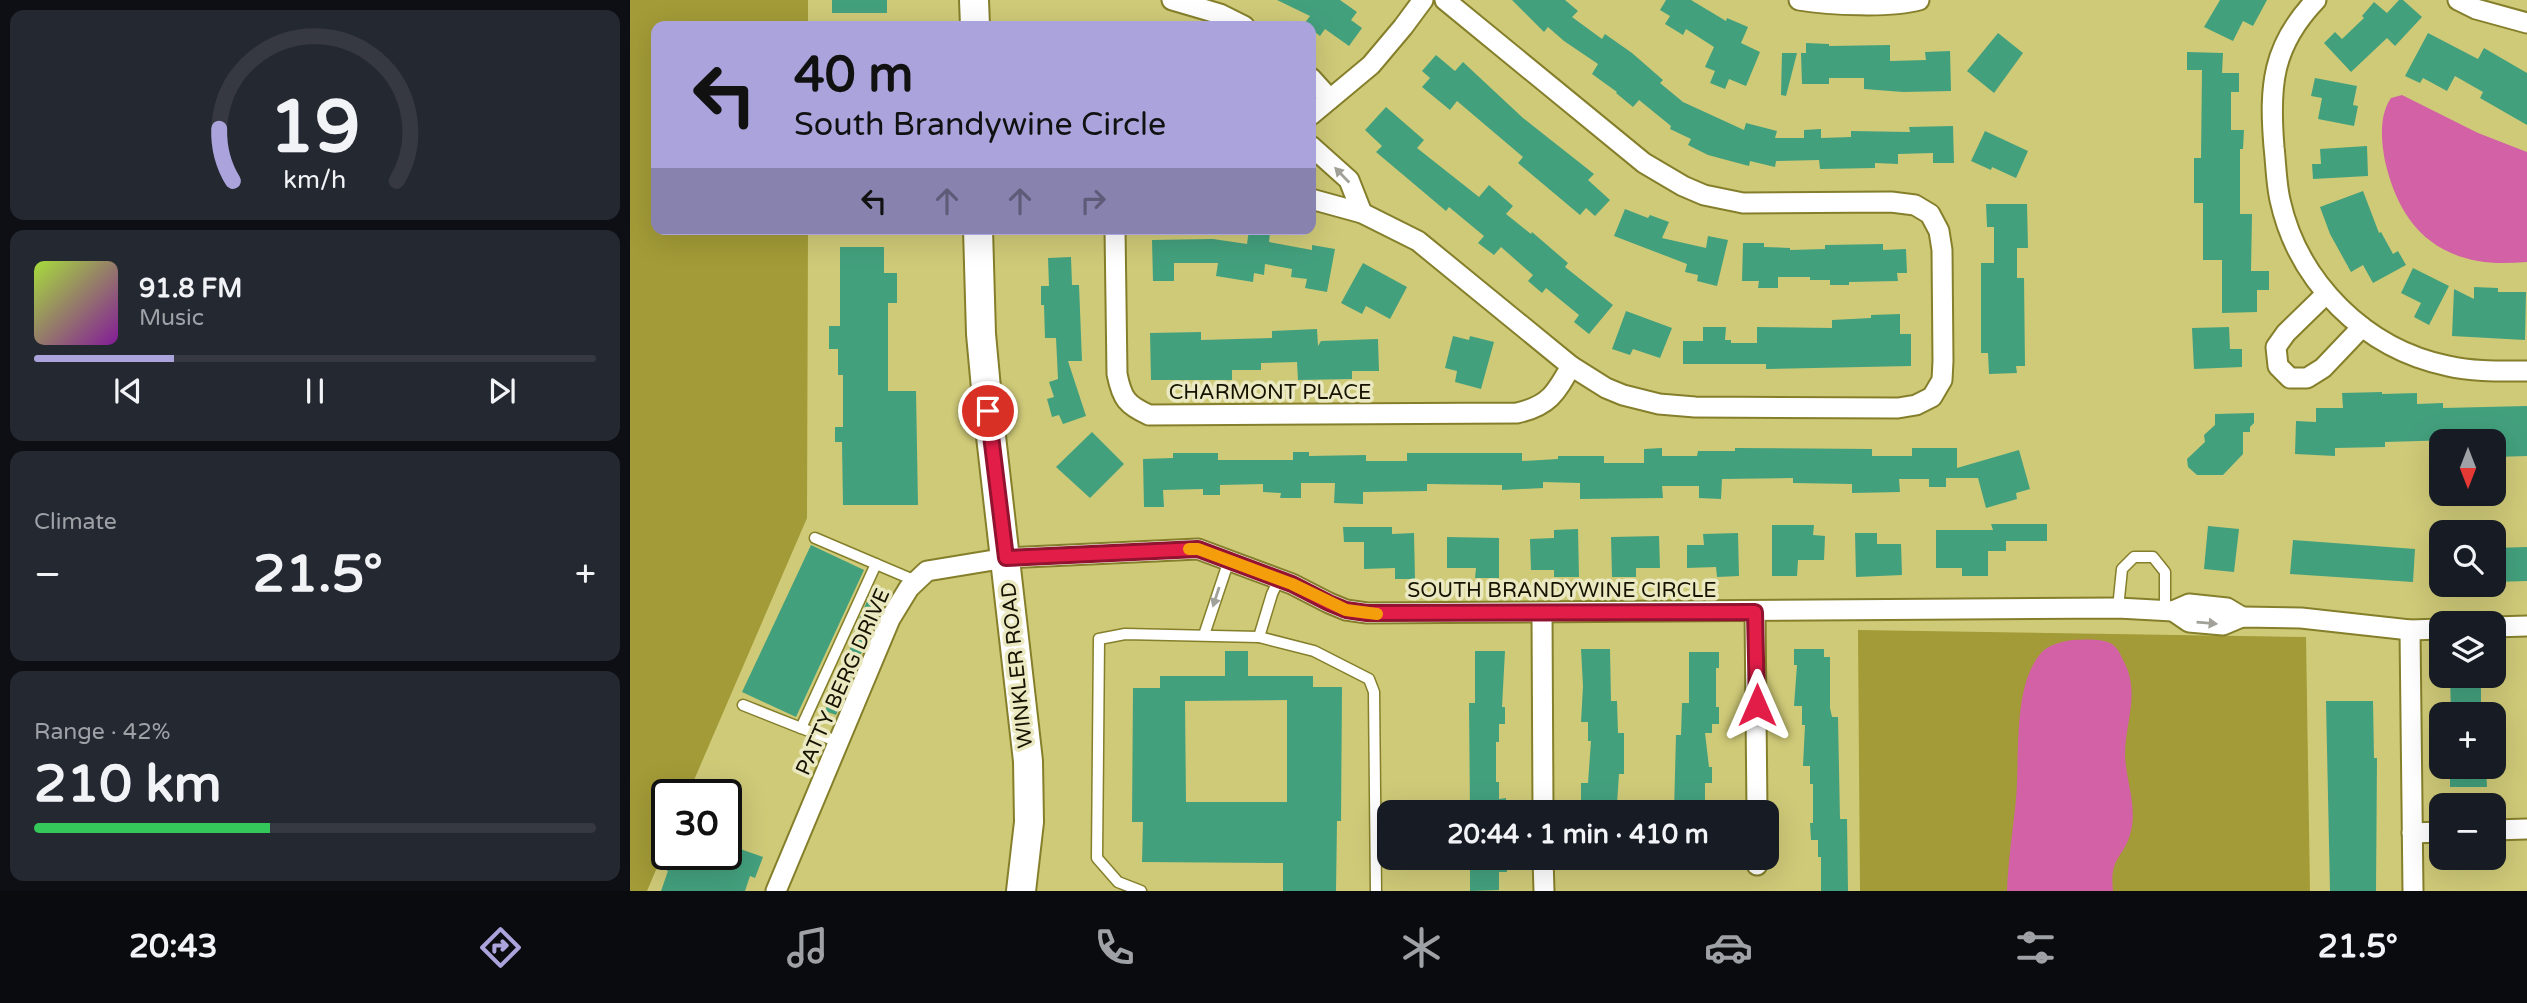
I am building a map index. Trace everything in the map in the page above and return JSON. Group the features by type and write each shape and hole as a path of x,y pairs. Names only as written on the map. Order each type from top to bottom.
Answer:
{"street":[{"path":"974,0 975,21"},
{"path":"1171,0 1233,21"},
{"path":"1316,111 1371,65 1423,0"},
{"path":"1316,200 1362,213 1418,241 1571,366 1606,388 1632,398 1659,404 1736,407 1898,408 1916,405 1932,397 1942,380 1943,303 1942,250 1939,231 1930,214 1915,205 1891,202 1743,203 1683,186 1644,163 1446,0"},
{"path":"1799,0 1835,4 1907,4 1919,0"},
{"path":"2316,0 2299,19 2281,50 2276,69 2273,133 2277,180 2285,218 2299,251 2326,294 2346,315 2403,351 2447,366 2470,370 2527,371"},
{"path":"2458,0 2476,9 2527,23"},
{"path":"1316,84 1330,99"},
{"path":"1316,150 1349,180 1362,213"},
{"name":"WINKLER ROAD","path":"978,235 982,346 1028,761 1029,822 1021,891"},
{"name":"CHARMONT PLACE","path":"1115,235 1117,374 1121,392 1132,407 1149,415 1517,413 1537,409 1550,398 1571,366"},
{"path":"2326,294 2286,333 2276,347 2277,366 2290,378 2307,378 2323,368 2362,327"},
{"name":"SOUTH BRANDYWINE CIRCLE","path":"1006,558 1198,549 1279,579 1346,610 1367,613 2118,608 2169,610 2189,604 2227,608 2242,617 2301,618 2410,630 2429,629"},
{"name":"PATTY BERG DRIVE","path":"776,891 890,620 909,588 927,571 1006,558"},
{"path":"1755,612 1757,800"},
{"path":"1542,613 1543,800"},
{"path":"2506,627 2527,626"},
{"path":"2410,630 2413,891"},
{"path":"2506,830 2527,829"},
{"path":"2412,832 2429,832"},
{"path":"1544,870 1544,891"}],"lane":[{"path":"814,538 916,581"},
{"path":"2118,608 2122,569 2134,557 2153,557 2165,572 2169,610"},
{"path":"1204,635 1229,560"},
{"path":"801,728 876,564"},
{"path":"1259,638 1279,579"},
{"path":"1141,891 1118,882 1097,858 1099,639 1125,634 1259,638 1314,651 1369,679 1374,692 1376,891"},
{"path":"743,705 840,742"}],"shaded area":[{"path":"630,0 808,0 808,21 651,21 651,235 808,235 807,518 694,779 651,779 651,870 656,870 647,891 630,891"},
{"path":"2402,95 2478,133 2527,152 2527,262 2490,263 2459,256 2428,239 2415,227 2405,213 2390,180 2383,145 2384,112 2391,98"},
{"path":"1858,630 2306,637 2310,891 1860,891"},
{"path":"2072,640 2110,643 2115,646 2128,672 2132,695 2125,755 2132,802 2131,831 2115,864 2113,891 2007,891 2016,799 2019,722 2026,683 2032,666 2045,649"}],"building":[{"path":"832,0 887,0 887,13 832,13"},
{"path":"1277,0 1340,0 1357,12 1351,20 1362,28 1349,46 1325,29 1320,36 1316,33 1316,21 1306,21 1310,16"},
{"path":"1512,0 1565,0 1578,11 1572,17 1602,39 1605,34 1632,53 1663,80 1660,83 1683,102 1744,130 1746,123 1777,131 1775,138 1804,138 1804,130 1821,129 1821,138 1851,137 1851,131 1910,132 1909,127 1953,126 1954,163 1933,163 1933,153 1898,154 1898,164 1875,163 1875,168 1820,169 1819,160 1776,161 1775,167 1750,161 1749,166 1708,155 1688,145 1691,139 1670,129 1671,126 1639,100 1633,107 1592,74 1598,64 1548,27 1544,32"},
{"path":"1666,0 1691,0 1726,21 1727,18 1748,27 1741,43 1760,52 1746,86 1729,79 1725,89 1710,83 1715,71 1705,67 1714,47 1686,29 1683,35 1665,24 1670,16 1660,10"},
{"path":"2220,0 2267,0 2253,26 2243,21 2233,41 2204,27"},
{"path":"2399,0 2403,0 2422,17 2395,46 2387,38 2351,72 2324,43 2335,32 2342,39 2364,18 2362,16 2374,2 2387,13"},
{"path":"1998,33 2023,53 1994,93 1967,71"},
{"path":"2428,33 2478,59 2484,48 2527,73 2527,125 2480,98 2483,92 2455,76 2447,91 2423,78 2420,83 2405,76"},
{"path":"1806,43 1829,46 1890,45 1890,61 1926,60 1925,52 1950,51 1951,91 1903,92 1864,89 1864,78 1829,78 1829,84 1802,84 1801,53 1806,53"},
{"path":"2187,52 2223,53 2222,73 2239,73 2239,92 2231,92 2231,130 2244,130 2243,149 2240,149 2240,214 2252,214 2251,271 2269,271 2269,290 2257,290 2257,312 2222,313 2222,260 2203,260 2203,203 2194,203 2194,158 2201,158 2202,70 2187,70"},
{"path":"1782,53 1797,53 1786,96 1781,95"},
{"path":"1436,55 1455,71 1463,62 1523,118 1594,174 1588,180 1610,200 1595,216 1586,208 1580,215 1518,163 1523,157 1457,101 1450,110 1422,87 1430,78 1422,71"},
{"path":"2315,78 2357,86 2353,105 2358,106 2354,126 2318,119 2322,98 2311,96"},
{"path":"1386,107 1424,140 1417,148 1479,197 1489,185 1513,206 1506,214 1531,234 1532,232 1568,263 1565,267 1613,305 1589,334 1574,322 1579,315 1546,288 1542,293 1528,281 1533,275 1501,247 1494,255 1478,243 1484,236 1449,207 1446,211 1376,152 1382,146 1365,130"},
{"path":"1985,131 2028,151 2016,178 1971,161"},
{"path":"2367,146 2368,176 2313,179 2312,164 2321,164 2320,149"},
{"path":"2363,191 2379,233 2381,232 2393,254 2398,251 2406,265 2373,283 2363,265 2351,272 2330,234 2320,207"},
{"path":"1986,204 2027,204 2028,248 2017,248 2017,278 2024,278 2025,366 2016,366 2017,373 1989,374 1988,353 1981,353 1981,263 1994,263 1994,227 1987,227"},
{"path":"1625,209 1648,218 1650,215 1669,222 1662,238 1706,248 1708,236 1728,240 1717,286 1697,281 1698,275 1685,272 1687,264 1614,236"},
{"path":"1248,235 1270,235 1269,242 1312,250 1312,245 1335,249 1327,292 1305,288 1307,279 1291,277 1292,269 1265,264 1264,275 1254,273 1253,282 1216,276 1218,263 1174,263 1174,281 1153,281 1152,240 1213,239 1247,244"},
{"path":"1743,243 1764,243 1764,247 1790,250 1825,249 1825,245 1883,244 1883,250 1906,249 1907,273 1897,273 1898,281 1849,282 1849,285 1830,285 1830,280 1810,280 1810,277 1778,277 1778,288 1758,288 1759,281 1742,281"},
{"path":"840,247 884,247 884,273 897,273 897,303 888,303 888,391 916,391 918,505 843,505 842,442 835,442 835,427 843,427 843,375 838,375 838,349 829,349 829,326 840,326"},
{"path":"1071,257 1072,285 1079,285 1082,361 1068,361 1086,416 1063,424 1059,415 1052,417 1047,399 1054,397 1049,382 1058,379 1056,338 1045,338 1041,286 1049,286 1048,258"},
{"path":"1363,263 1407,287 1390,319 1366,306 1362,314 1341,303"},
{"path":"2413,268 2449,286 2429,325 2414,317 2421,303 2401,293"},
{"path":"2474,287 2498,288 2498,292 2526,292 2525,340 2452,336 2454,289 2474,299"},
{"path":"1626,311 1672,328 1660,358 1633,349 1630,355 1612,349"},
{"path":"1900,314 1900,334 1911,334 1911,366 1766,369 1766,364 1683,364 1683,341 1703,341 1703,327 1726,327 1725,340 1731,340 1731,343 1757,343 1757,327 1832,328 1832,320"},
{"path":"2229,327 2230,349 2242,349 2242,367 2194,369 2192,328"},
{"path":"1317,329 1318,346 1321,341 1378,339 1379,371 1352,371 1352,379 1298,380 1297,362 1261,363 1261,370 1232,370 1232,380 1151,380 1150,333 1201,332 1201,340 1272,338 1272,331"},
{"path":"1453,336 1469,340 1470,336 1494,342 1481,389 1455,382 1457,371 1445,368"},
{"path":"2342,393 2417,393 2417,404 2443,403 2443,408 2527,406 2527,456 2506,457 2506,429 2429,429 2429,441 2385,442 2385,447 2335,448 2335,456 2295,454 2296,421 2316,422 2316,408 2343,408"},
{"path":"2254,413 2250,432 2243,432 2243,454 2223,475 2197,475 2188,467 2187,459 2205,442 2204,435 2215,425 2215,414"},
{"path":"1092,432 1124,464 1090,498 1056,467"},
{"path":"1662,448 1662,456 1697,456 1698,451 1735,451 1735,448 1872,449 1872,456 1912,456 1912,448 1957,448 1957,468 2019,450 2030,489 2016,493 2017,499 1986,508 1978,478 1946,478 1946,487 1929,487 1929,479 1899,479 1900,492 1852,493 1852,484 1793,483 1793,478 1722,479 1721,499 1699,498 1699,486 1662,486 1663,498 1580,499 1580,483 1543,482 1543,488 1502,490 1502,485 1427,484 1427,491 1363,492 1363,504 1334,503 1335,483 1301,483 1301,498 1280,498 1281,493 1263,492 1263,484 1220,485 1220,495 1203,495 1203,489 1163,490 1164,507 1144,507 1143,459 1173,458 1173,453 1218,453 1218,460 1293,460 1293,452 1309,452 1309,456 1366,455 1366,461 1407,461 1407,453 1522,453 1522,461 1558,459 1558,456 1604,456 1604,463 1644,463 1644,449"},
{"path":"1991,524 2047,524 2047,541 2006,541 2006,551 1988,551 1988,576 1962,576 1962,568 1936,568 1936,530 1993,530"},
{"path":"1772,525 1814,525 1813,535 1825,536 1824,560 1798,560 1797,576 1772,576"},
{"path":"2208,526 2239,529 2234,572 2204,569"},
{"path":"1343,527 1392,527 1392,534 1414,533 1415,579 1395,579 1395,568 1364,569 1364,542 1344,542"},
{"path":"1578,529 1579,577 1554,577 1554,570 1531,570 1530,539 1554,538 1554,530"},
{"path":"1738,533 1739,576 1717,577 1716,567 1687,568 1687,545 1704,545 1703,534"},
{"path":"1855,533 1877,533 1877,544 1901,544 1902,575 1856,577"},
{"path":"1659,536 1660,568 1636,568 1636,577 1612,577 1611,537"},
{"path":"1447,537 1499,538 1499,578 1475,578 1476,568 1447,568"},
{"path":"2293,540 2415,549 2413,582 2290,574"},
{"path":"811,545 864,570 796,717 742,692"},
{"path":"2527,547 2527,581 2506,582 2506,548"},
{"path":"873,588 886,593 836,715 825,711 857,631 854,630"},
{"path":"1581,649 1610,649 1611,701 1617,701 1618,733 1624,733 1624,774 1619,774 1617,800 1581,800 1581,783 1588,783 1591,741 1588,741 1588,722 1581,722"},
{"path":"1794,649 1824,649 1824,657 1830,657 1830,708 1832,717 1838,717 1840,819 1847,819 1848,891 1821,891 1818,840 1811,840 1813,784 1810,784 1810,766 1803,766 1805,725 1802,725 1802,706 1794,706 1797,665 1794,665"},
{"path":"1225,651 1248,651 1248,676 1313,676 1313,687 1342,687 1341,821 1337,821 1336,891 1283,891 1283,863 1142,862 1143,822 1132,822 1133,688 1160,688 1160,676 1225,676","holes":["1287,700 1287,802 1186,802 1185,701"]},
{"path":"1475,651 1505,651 1502,707 1505,707 1505,724 1499,724 1499,742 1496,742 1496,782 1499,782 1499,799 1506,800 1470,800 1469,703 1475,703"},
{"path":"1689,652 1719,652 1719,668 1716,668 1716,707 1719,707 1719,724 1712,724 1712,733 1705,733 1709,767 1712,767 1712,783 1705,783 1705,800 1674,800 1676,735 1681,735 1682,703 1689,703"},
{"path":"2450,688 2481,688 2481,702 2451,702"},
{"path":"2326,701 2373,701 2374,758 2377,758 2376,891 2330,891"},
{"path":"2450,779 2487,779 2487,787 2450,787"},
{"path":"742,850 763,857 755,878 750,876 745,891 661,891 668,871 666,870 742,870"},
{"path":"1470,870 1507,870 1499,872 1499,890 1470,891"}],"slow traffic":[{"path":"1189,549 1198,549 1292,584 1346,610 1377,614"}],"route":[{"path":"988,411 1006,558 1198,549 1292,584 1346,610 1367,613 1755,612 1757,705"}]}
